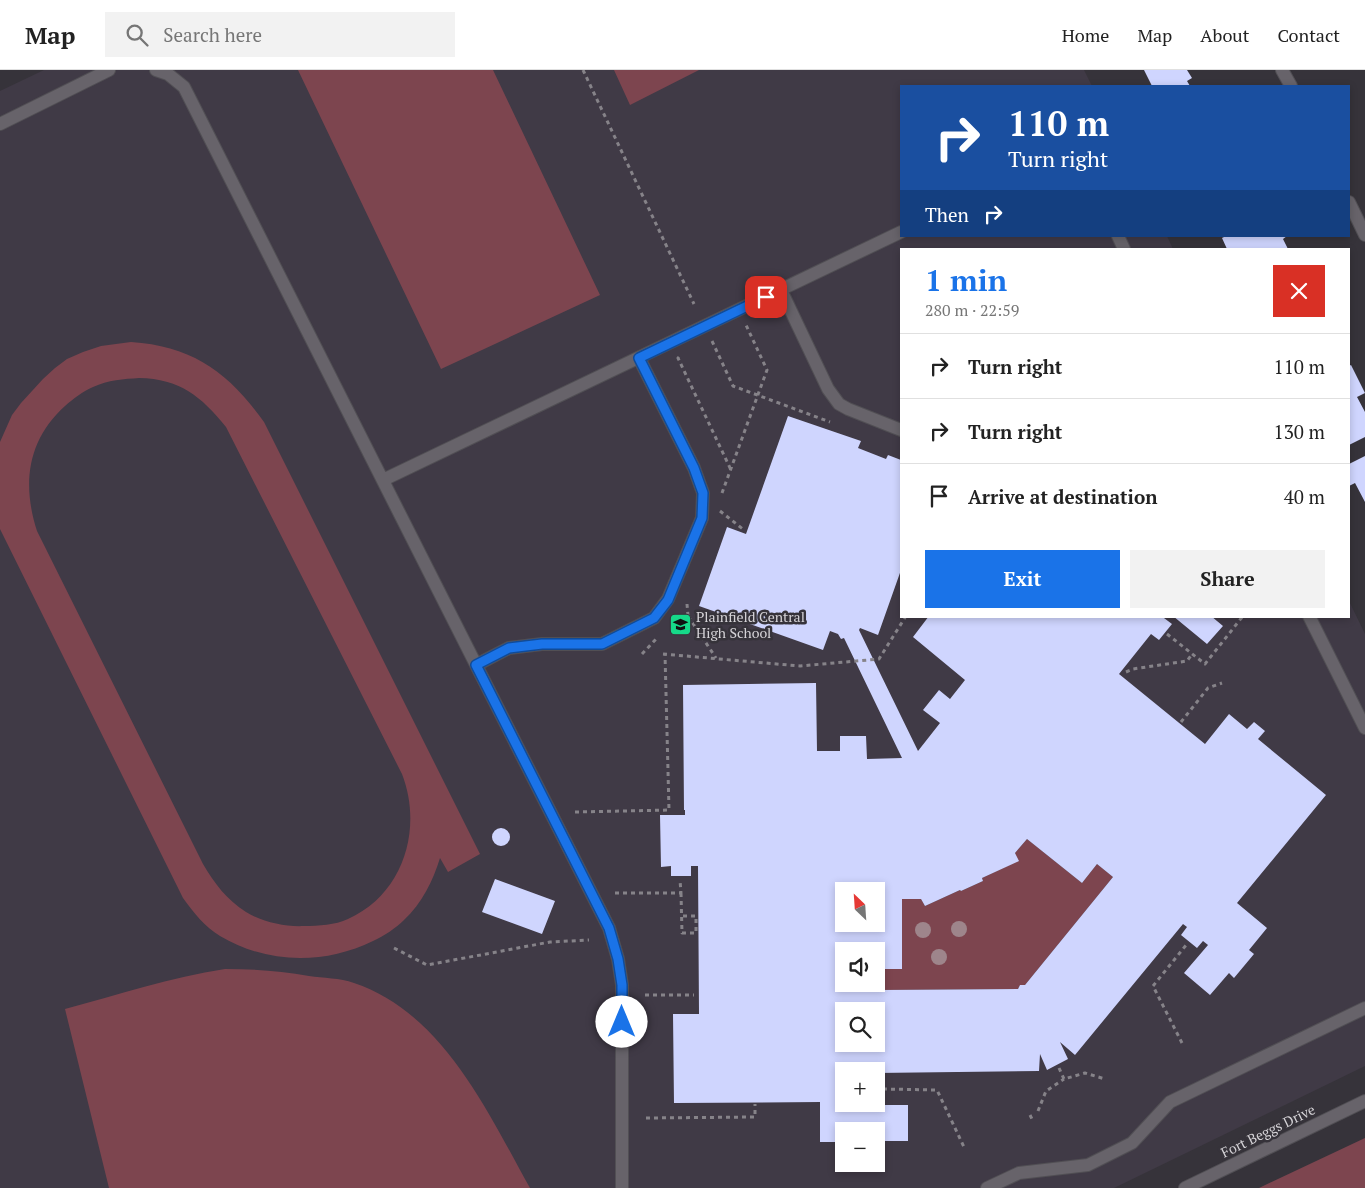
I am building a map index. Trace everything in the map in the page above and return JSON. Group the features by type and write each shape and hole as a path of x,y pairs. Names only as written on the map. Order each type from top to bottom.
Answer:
{"street":[{"path":"0,124 109,70"},
{"path":"156,70 168,74 184,87 609,928 618,959 622,985 622,1188"},
{"path":"1282,70 1290,85"},
{"path":"1350,204 1365,235"},
{"path":"383,480 900,232"},
{"path":"781,290 828,389 839,404 900,430"},
{"path":"476,665 509,648 542,644 602,644 654,618 668,600 702,518 703,493 694,468 639,358"},
{"path":"1310,618 1365,728"},
{"path":"987,1188 1018,1173 1088,1165 1132,1143 1170,1102 1365,1008"},
{"name":"Fort Beggs Drive","path":"1185,1188 1365,1101"}],"path":[{"path":"583,70 694,304"},
{"path":"722,494 767,370 746,325"},
{"path":"708,334 733,386 833,423"},
{"path":"712,342 720,338"},
{"path":"687,354 678,358 731,470"},
{"path":"717,509 744,530"},
{"path":"687,596 688,616 716,659"},
{"path":"668,626 688,616"},
{"path":"575,812 669,810 664,654 800,666 879,659 905,618"},
{"path":"1167,634 1205,664 1241,618"},
{"path":"642,654 662,633"},
{"path":"1126,672 1133,669 1187,661 1192,654"},
{"path":"1181,722 1208,688 1222,683"},
{"path":"680,880 682,933 696,932 696,916 682,916"},
{"path":"615,893 681,893"},
{"path":"394,948 427,965 550,942 589,940"},
{"path":"1182,1043 1153,986 1187,944"},
{"path":"645,995 694,995"},
{"path":"1059,1068 1064,1079"},
{"path":"1038,1111 1046,1091 1064,1079 1085,1073 1105,1079"},
{"path":"885,1089 937,1090 964,1146"},
{"path":"646,1118 755,1117 755,1104"},
{"path":"1030,1115 1032,1119"}],"shaded area":[{"name":"Plainfield Central High School","path":"44,70 1084,70 1092,85 900,85 900,237 1167,237 1173,248 900,248 900,618 1350,618 1350,603 1365,634 1365,1066 1114,1188 0,1188 0,91"},
{"path":"298,70 493,70 600,295 441,369"},
{"path":"614,70 699,70 630,105"},
{"path":"131,342 173,349 191,356 223,376 237,389 264,422 480,854 448,872 440,858 430,883 416,906 397,926 373,941 335,954 296,958 276,956 238,945 220,936 200,919 183,898 0,529 0,442 12,415 55,368 67,359 101,346","holes":["139,378 153,379 188,391 208,406 226,427 402,774 408,795 410,816 409,837 404,857 395,876 383,893 367,908 338,923 297,926 266,921 252,916 239,907 216,884 203,864 37,531 30,497 29,480 31,464 35,448 42,433 52,419 75,398 99,385 110,381"]},
{"path":"1027,839 1082,883 1097,864 1113,877 1025,985 1020,985 1018,989 885,990 885,969 902,969 902,899 921,899 925,906 983,881 982,878 1018,861 1015,853"},
{"path":"225,969 278,972 349,981 385,997 413,1017 437,1041 479,1097 530,1188 109,1188 65,1009 165,981"},
{"path":"1365,1138 1365,1188 1259,1188"}],"building":[{"path":"1144,70 1187,70 1192,78 1187,81 1189,85 1152,85"},
{"path":"1286,237 1283,239 1288,248 1227,248 1222,238"},
{"path":"1350,366 1365,393 1357,397 1365,412 1365,437 1350,444"},
{"path":"788,416 861,441 858,448 886,459 888,455 900,460 900,573 878,635 860,628 859,630 918,751 940,723 923,710 939,690 950,699 965,680 913,637 927,618 1164,618 1172,624 1159,640 1151,634 1119,674 1205,744 1229,714 1247,729 1254,722 1265,731 1258,739 1326,795 1237,903 1267,928 1249,950 1254,954 1234,978 1229,973 1210,995 1184,973 1208,945 1203,941 1197,948 1181,935 1187,927 1183,924 1075,1055 1060,1042 1068,1059 1047,1070 1040,1054 1039,1071 885,1073 885,1062 835,1062 835,1112 885,1112 885,1105 908,1105 908,1141 885,1141 885,1122 835,1122 835,1142 820,1142 820,1102 674,1103 673,1014 699,1014 698,866 691,866 691,876 671,876 671,866 661,867 660,815 685,815 683,685 816,683 817,751 840,751 840,736 866,736 867,759 902,758 844,638 841,639 838,634 830,631 823,650 699,606 727,527 746,534","holes":["1027,839 1082,883 1097,864 1113,877 1025,985 1020,985 1018,989 835,992 835,942 885,942 885,969 902,969 902,899 921,899 925,906 983,881 982,878 1019,861 1015,853"]},
{"path":"1365,456 1365,502 1355,483 1350,486 1350,464"},
{"path":"1175,618 1213,618 1223,626 1207,644"},
{"path":"501,828 507,831 510,837 507,843 501,846 495,843 492,837 495,831"},
{"path":"495,879 555,901 542,934 482,912"}],"place":[{"name":"Plainfield Central High School","path":"680,625"}],"route":[{"path":"622,1022 622,985 618,959 609,928 476,665 509,648 542,644 602,644 654,618 668,600 702,518 703,493 694,468 639,358 766,297"}]}
